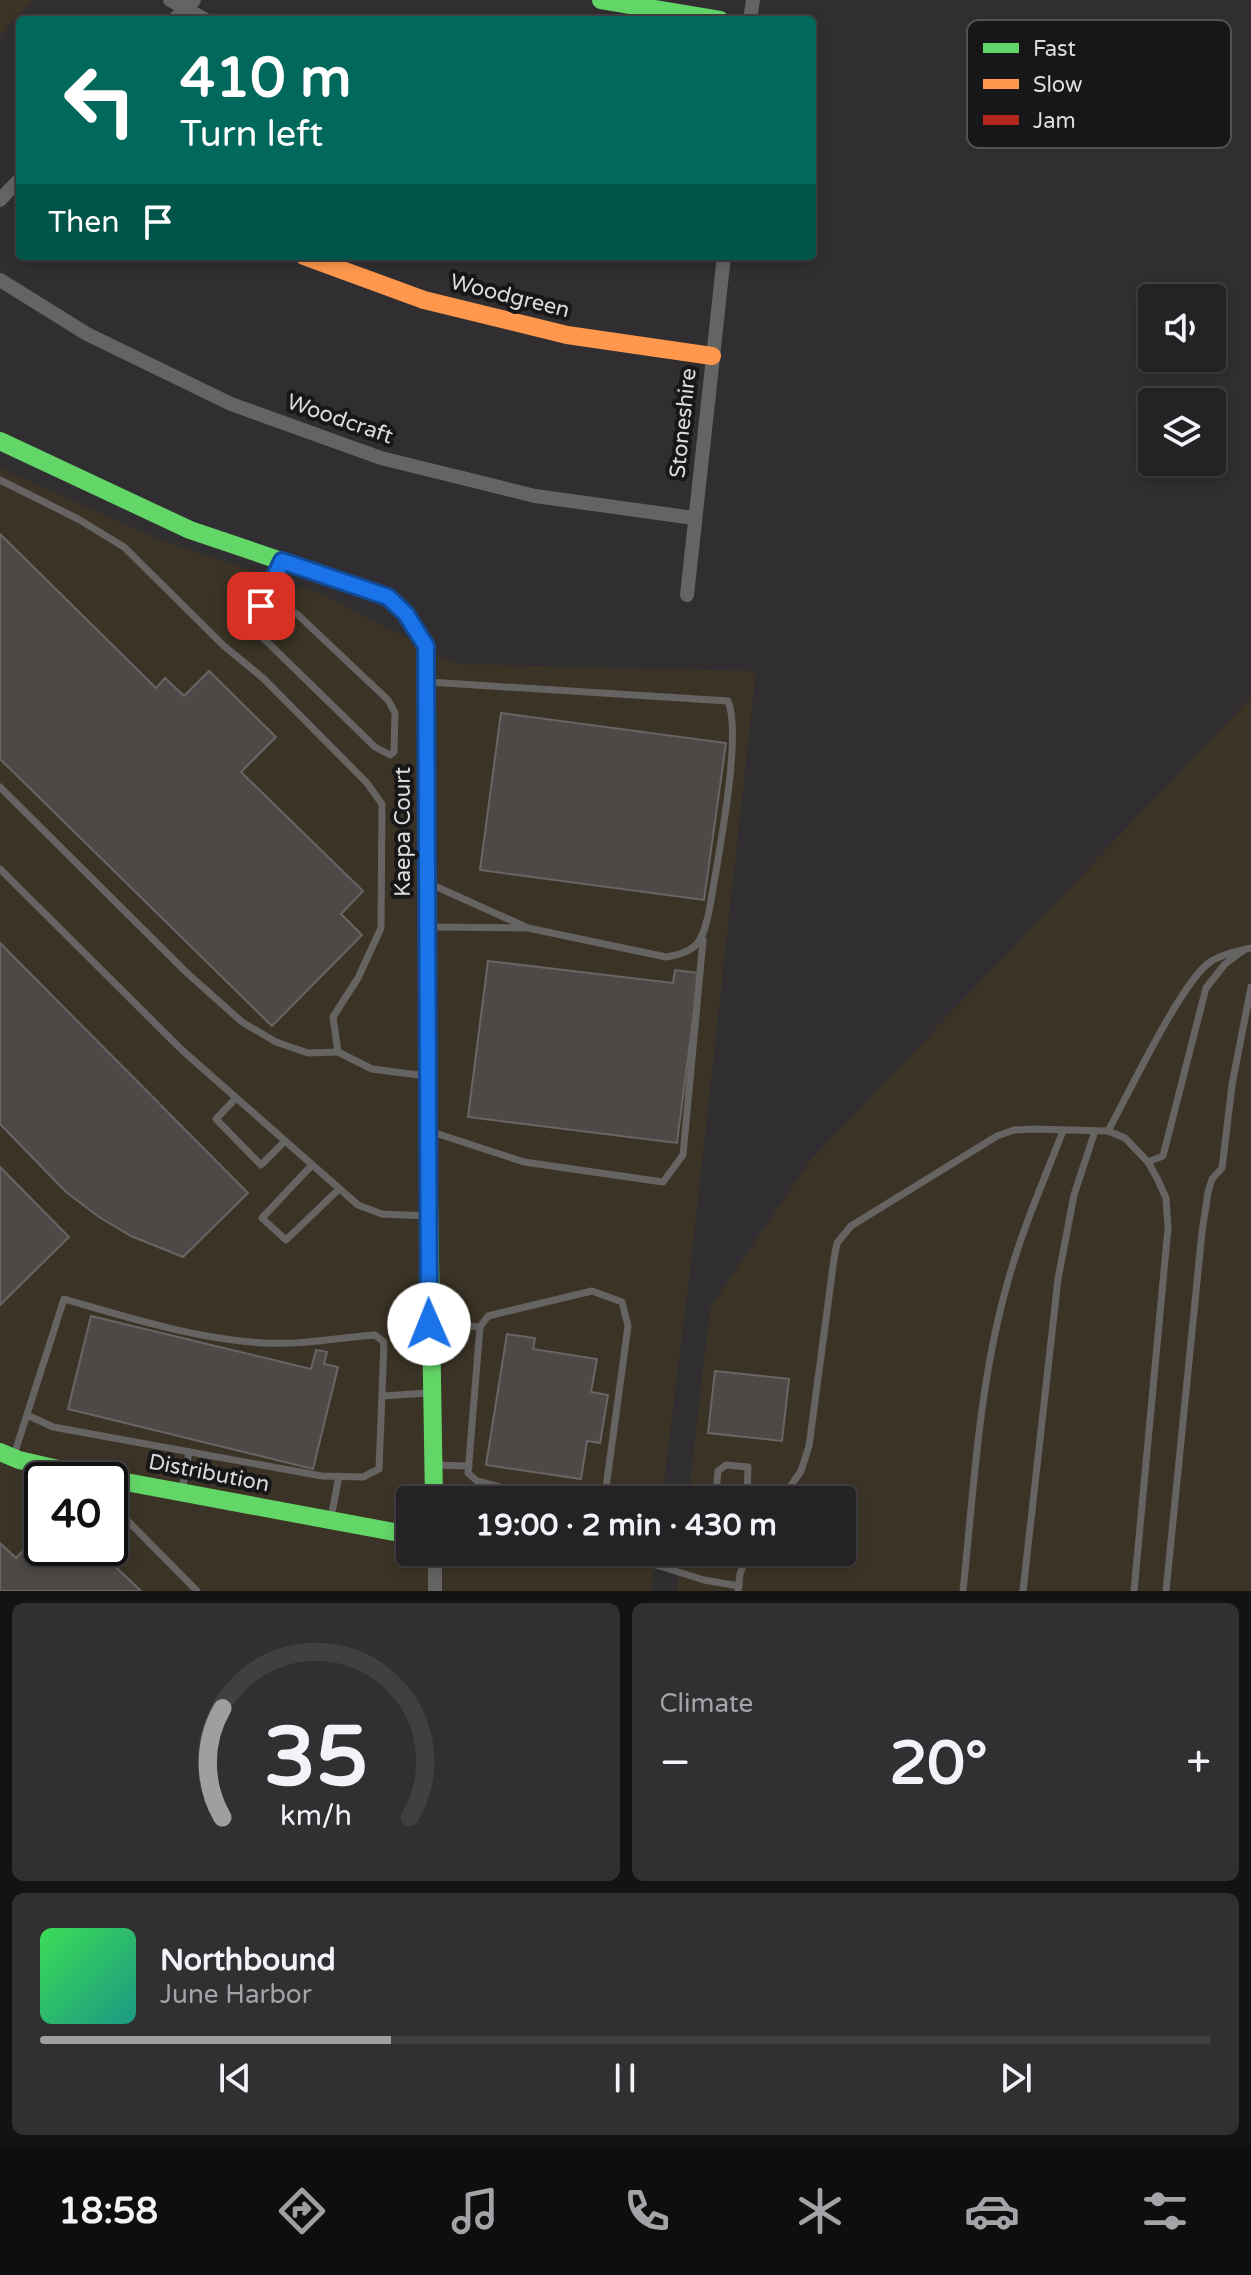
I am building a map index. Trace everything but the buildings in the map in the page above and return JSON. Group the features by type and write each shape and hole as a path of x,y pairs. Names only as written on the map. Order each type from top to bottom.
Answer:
{"street":[{"path":"170,0 184,10"},
{"path":"601,0 696,16"},
{"path":"0,200 16,183"},
{"name":"Woodgreen","path":"315,260 424,300 567,335 712,356"},
{"name":"Stoneshire","path":"687,595 724,260"},
{"name":"Woodcraft","path":"0,280 87,334 231,404 381,458 535,496 694,518"},
{"name":"Kaepa Court","path":"0,441 190,530 388,597 406,614 426,646 428,1216 434,1486"},
{"name":"Distribution","path":"7,1455 34,1462"},
{"name":"Distribution","path":"128,1484 396,1532"},
{"path":"435,1566 435,1591"}],"lane":[{"path":"0,480 78,519 124,547 224,646 263,678 367,783 382,804 381,928 358,978 333,1017 338,1052"},
{"path":"261,606 287,609 297,614 388,700 395,713 394,752 390,755 375,747 262,639 254,625 261,606 282,561"},
{"path":"426,682 728,701 732,711 732,750 703,939 683,1155 663,1182 524,1162 429,1131"},
{"path":"0,787 186,972 242,1022 276,1042 308,1053 338,1052 372,1069 429,1077"},
{"path":"0,869 183,1051 358,1205 382,1214 428,1216"},
{"path":"427,882 528,928"},
{"path":"428,927 528,928 666,957 685,954 703,939"},
{"path":"1108,1131 1180,1000 1199,973 1211,962 1248,949"},
{"path":"1148,1162 1163,1156 1206,988 1225,964 1248,949"},
{"path":"1166,1591 1202,1232 1212,1179 1222,1168 1232,1085 1251,987"},
{"path":"236,1098 216,1119 261,1165 284,1142"},
{"path":"791,1486 801,1471 809,1446 837,1243 851,1226 997,1136 1014,1130 1108,1131 1125,1138 1148,1162 1166,1198 1168,1242 1134,1591"},
{"path":"963,1591 981,1413 991,1354 1008,1280 1063,1131"},
{"path":"1023,1591 1058,1279 1074,1195 1095,1131"},
{"path":"311,1166 262,1218 286,1240 339,1189"},
{"path":"496,1486 477,1481 468,1473 480,1327 488,1316 592,1291 622,1302 628,1326 606,1486"},
{"path":"7,1455 27,1415 64,1299 173,1329 250,1342 285,1343 375,1335 384,1342 379,1469 363,1477 339,1476 189,1452 53,1427 27,1415"},
{"path":"429,1324 480,1327"},
{"path":"382,1396 430,1393"},
{"path":"181,1492 189,1452"},
{"path":"433,1465 469,1466"},
{"path":"716,1486 718,1471 726,1465 748,1467 747,1486"},
{"path":"331,1520 339,1476"},
{"path":"128,1521 197,1591"},
{"path":"658,1566 738,1588 744,1566"}],"shaded area":[{"path":"0,0 34,0 16,16 0,36"},
{"path":"0,468 158,539 324,595 456,664 756,671 664,1486 396,1486 396,1566 654,1566 651,1591 0,1591"},
{"path":"1251,697 1251,1591 677,1591 680,1566 856,1566 856,1486 690,1486 710,1308 808,1163"}],"traffic: fast":[{"path":"601,0 696,16"},
{"path":"0,441 190,530 388,597 406,614 426,646 426,710"},
{"path":"427,1078 434,1486"},
{"path":"0,1452 19,1460 67,1471 396,1532"}],"traffic: slow":[{"path":"315,260 424,300 567,335 712,356"}],"traffic: jam":[{"path":"426,710 427,1078"}],"route":[{"path":"261,606 282,561 388,597 406,614 426,646 429,1324"}]}
